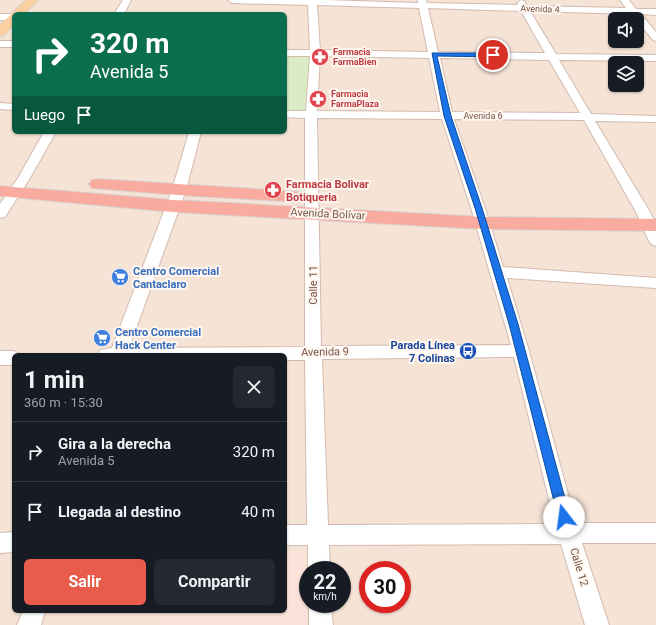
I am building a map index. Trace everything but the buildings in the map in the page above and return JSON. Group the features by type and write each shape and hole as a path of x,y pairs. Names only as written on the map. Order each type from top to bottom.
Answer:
{"highway":[{"name":"Avenida Bolívar","path":"0,177 13,187 176,198 652,223"}],"main road":[{"path":"19,12 33,0"},
{"path":"0,32 12,19"}],"street":[{"path":"120,12 127,0"},
{"path":"624,0 634,12"},
{"name":"Avenida 4","path":"235,2 522,4 634,12"},
{"name":"Calle 11","path":"312,2 315,54 311,114 313,352 319,561"},
{"name":"Calle 12","path":"422,3 447,116 481,215 498,272 521,351 568,533 597,625"},
{"path":"522,4 551,56 652,223"},
{"name":"Avenida 4","path":"644,12 656,12"},
{"path":"0,17 12,17"},
{"path":"644,24 656,38"},
{"path":"0,44 12,44"},
{"path":"287,54 434,54 656,58"},
{"path":"0,106 12,107"},
{"name":"Avenida 6","path":"287,114 656,119"},
{"path":"0,214 13,187 49,134"},
{"path":"119,353 176,198 194,134"},
{"path":"498,272 656,284"},
{"name":"Avenida 9","path":"248,353 521,351"},
{"path":"0,358 12,358"},
{"path":"287,535 656,533"},
{"path":"0,543 12,542"},
{"path":"29,625 33,613"},
{"path":"320,613 321,625"}],"shaded area":[{"path":"0,0 656,0 656,625 0,625"},
{"path":"287,554 305,554 305,561 299,561 299,613 306,613 306,625 161,625 163,613 287,613"}],"green space":[{"path":"287,53 315,54 311,114 287,114"}],"place":[{"name":"Farmacia FarmaBien","path":"320,57"},
{"name":"Farmacia FarmaPlaza","path":"318,99"},
{"name":"Farmacia Bolivar Botiqueria","path":"273,190"},
{"name":"Centro Comercial Cantaclaro","path":"120,277"},
{"name":"Centro Comercial Hack Center","path":"102,338"},
{"name":"Parada Línea 7 Colinas","path":"468,351"}],"route":[{"path":"493,55 434,54 447,116 478,208 513,324 564,517"}]}
